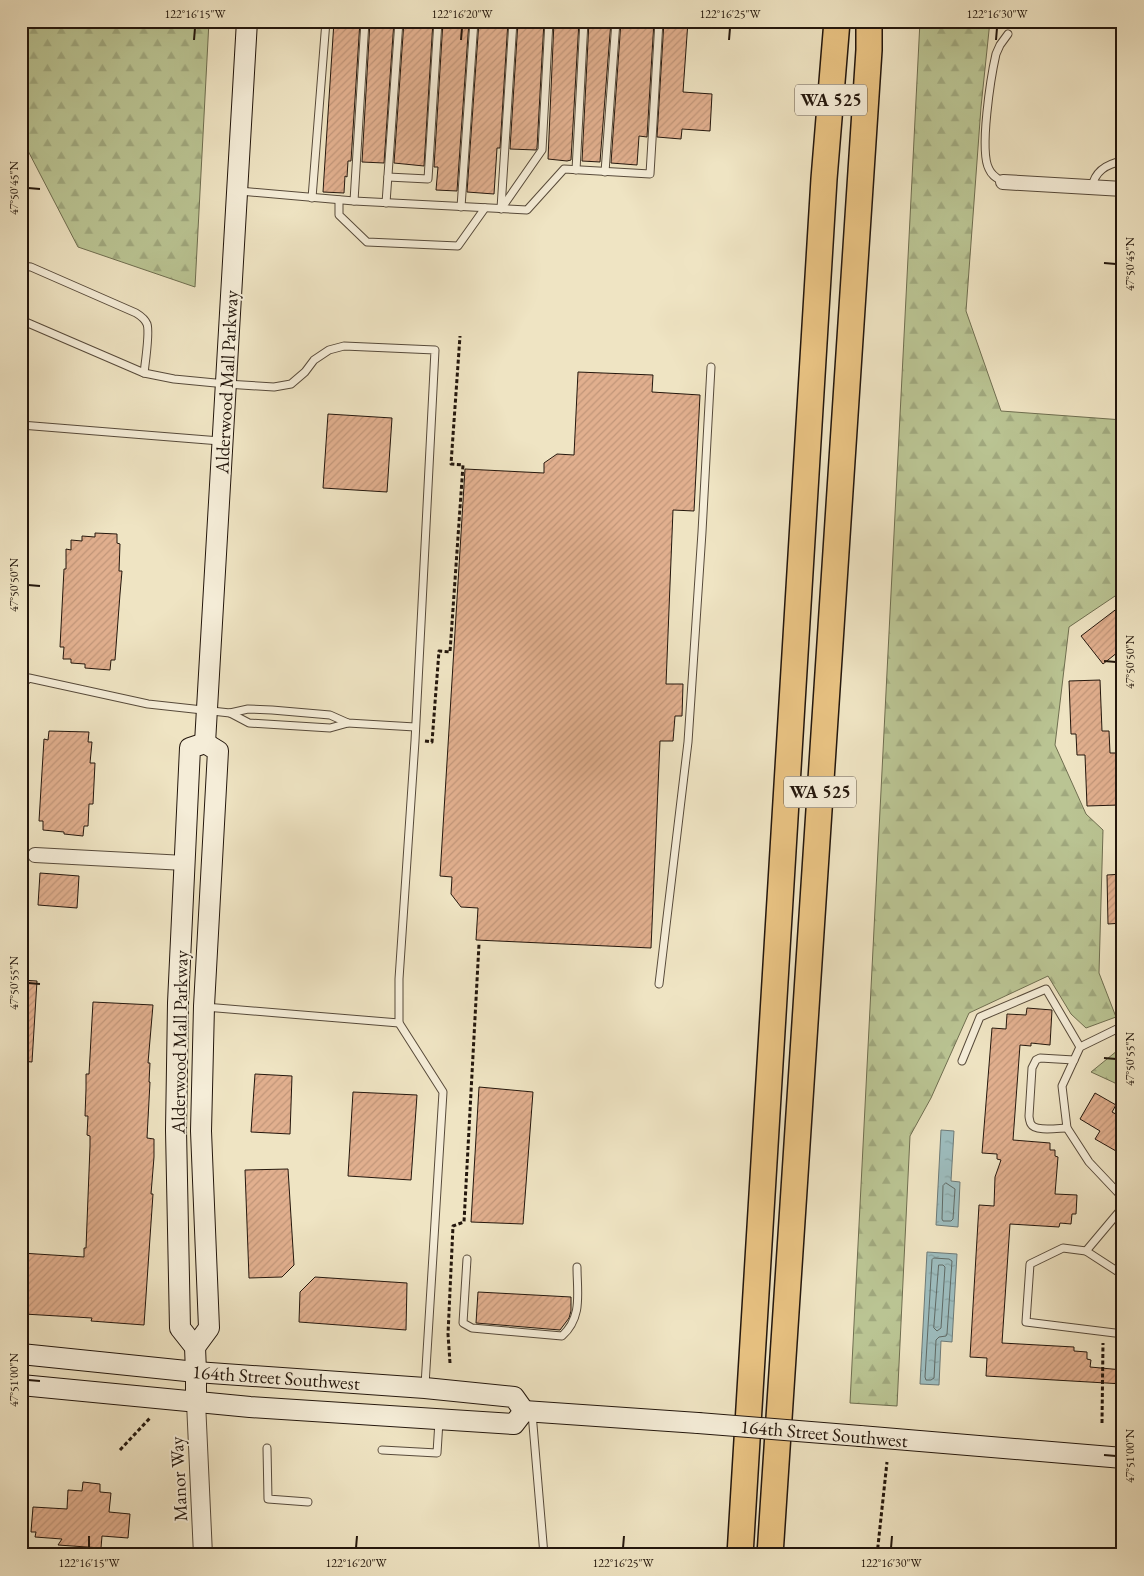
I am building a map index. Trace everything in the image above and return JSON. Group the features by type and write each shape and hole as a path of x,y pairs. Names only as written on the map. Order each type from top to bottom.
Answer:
{"highway":[{"path":"820,21 824,179"},
{"name":"WA 525","path":"740,1555 824,179 837,21"},
{"name":"WA 525","path":"770,1555 869,50 869,21"}],"main road":[{"name":"Alderwood Mall Parkway","path":"205,743 247,21"},
{"name":"Alderwood Mall Parkway","path":"205,743 218,751 204,1006 201,1131 209,1328 195,1347 180,1328 176,1101 178,1004 190,748 205,743"},
{"path":"195,1347 196,1402"},
{"name":"164th Street Southwest","path":"21,1354 196,1372 425,1388 514,1397 528,1411 1123,1458"},
{"name":"164th Street Southwest","path":"21,1385 250,1407 514,1424 528,1411"}],"street":[{"path":"1003,182 1123,189"},
{"path":"35,855 184,863"},
{"name":"Manor Way","path":"196,1402 203,1555"}],"lane":[{"path":"312,198 326,21"},
{"path":"354,201 366,21"},
{"path":"386,202 398,21"},
{"path":"388,177 428,179 438,21"},
{"path":"460,207 474,21"},
{"path":"501,209 513,21"},
{"path":"501,209 542,150 549,21"},
{"path":"576,170 584,21"},
{"path":"606,172 616,21"},
{"path":"238,191 354,201 528,210 564,170 650,174 659,21"},
{"path":"1003,182 993,176 988,168 986,123 996,54 1008,34"},
{"path":"1092,187 1094,176 1102,168 1123,161"},
{"path":"339,200 339,215 367,242 458,246 485,208"},
{"path":"21,266 31,267 136,313 144,319 147,323 148,331 144,373"},
{"path":"21,320 144,373 174,379 226,384 274,387 291,384 305,372 314,360 329,350 344,346 435,350 415,727 399,979 399,1023 444,1092 425,1388"},
{"path":"659,984 688,742 711,366"},
{"path":"21,424 223,441"},
{"path":"21,686 29,678 148,704 230,713 248,710 321,714 330,715 348,723"},
{"path":"230,713 249,723 330,728 348,723 415,727"},
{"path":"962,1061 980,1017 1046,989 1080,1047"},
{"path":"204,1006 399,1023"},
{"path":"1123,1026 1080,1047 1062,1086 1067,1128 1089,1162 1123,1198"},
{"path":"1067,1128 1037,1129 1030,1124 1032,1068 1036,1060 1040,1058 1074,1060"},
{"path":"1086,1251 1123,1207"},
{"path":"1123,1275 1086,1251 1063,1248 1030,1264 1026,1322 1123,1334"},
{"path":"467,1259 463,1323 472,1328 562,1336 570,1329 577,1312 577,1267"},
{"path":"528,1411 544,1555"},
{"path":"382,1450 437,1453 439,1420"},
{"path":"267,1448 268,1499 308,1502"}],"path":[{"path":"450,1363 448,1334 453,1226 464,1222 479,944"},
{"path":"1102,1423 1104,1332"},
{"path":"120,1450 150,1418"},
{"path":"877,1555 887,1462"}],"green space":[{"path":"21,21 209,21 195,287 78,247 26,147 21,145"},
{"path":"920,21 990,21 981,107 966,311 1001,411 1123,420 1118,594 1069,627 1055,745 1086,814 1103,830 1099,973 1116,1017 1086,1028 1071,1014 1048,976 969,1013 931,1098 910,1136 897,1406 850,1403"},
{"path":"1123,1046 1123,1094 1115,1083 1091,1072"}],"water":[{"path":"941,1130 954,1131 951,1181 960,1182 958,1227 936,1225"},
{"path":"927,1252 957,1254 952,1342 941,1341 939,1385 920,1384"}],"building":[{"path":"334,21 360,21 351,161 348,161 344,193 323,192"},
{"path":"370,21 394,21 384,163 362,162"},
{"path":"404,21 433,21 424,166 394,163"},
{"path":"443,21 469,21 457,191 436,190 438,167 434,167"},
{"path":"479,21 508,21 500,148 497,148 494,194 467,192"},
{"path":"518,21 544,21 536,150 510,149"},
{"path":"554,21 579,21 571,160 567,161 548,159"},
{"path":"589,21 611,21 600,162 582,161"},
{"path":"621,21 654,21 647,137 639,136 637,165 611,163"},
{"path":"664,21 688,21 683,92 712,94 710,131 682,129 681,139 657,137"},
{"path":"578,372 653,375 652,392 700,395 694,511 673,510 666,684 683,684 682,716 675,716 673,741 660,741 651,948 476,940 478,908 461,907 451,894 452,877 440,876 465,469 544,473 544,463 557,454 574,455"},
{"path":"328,414 392,418 387,492 323,488"},
{"path":"95,533 117,534 117,543 120,544 119,571 122,571 115,660 111,660 110,670 85,668 85,664 71,663 71,659 63,659 64,647 60,647 66,549 71,550 71,540 82,541 82,536 95,537"},
{"path":"1123,604 1123,648 1103,664 1081,636"},
{"path":"1100,680 1102,731 1109,731 1110,753 1118,753 1119,805 1087,806 1085,755 1077,755 1076,734 1071,734 1069,681"},
{"path":"49,731 89,732 88,742 92,742 90,763 95,763 93,804 89,804 88,826 84,826 83,836 43,830 43,821 39,821 44,739 48,740"},
{"path":"40,873 79,876 77,908 38,905"},
{"path":"1123,874 1123,923 1108,924 1107,875"},
{"path":"21,980 37,981 32,1062 21,1061"},
{"path":"93,1002 153,1005 148,1063 150,1063 150,1082 147,1138 154,1139 151,1194 153,1194 144,1325 91,1321 92,1318 24,1314 25,1310 21,1310 21,1253 84,1257 84,1248 86,1248 90,1146 90,1136 87,1135 88,1116 85,1116 86,1074 89,1074"},
{"path":"1027,1008 1052,1010 1050,1045 1031,1043 1031,1046 1020,1045 1013,1140 1050,1143 1050,1150 1055,1150 1055,1156 1058,1157 1055,1194 1077,1195 1076,1214 1072,1214 1071,1224 1060,1223 1059,1227 1010,1224 1002,1343 1074,1347 1074,1351 1087,1352 1087,1359 1091,1360 1090,1367 1123,1370 1123,1384 986,1376 987,1358 970,1357 979,1205 994,1206 995,1177 1001,1160 997,1159 997,1154 982,1153 992,1028 1006,1029 1007,1014 1026,1015"},
{"path":"255,1074 292,1076 290,1134 251,1132"},
{"path":"479,1087 533,1092 523,1224 471,1222"},
{"path":"353,1092 417,1095 411,1180 348,1176"},
{"path":"1095,1093 1116,1105 1112,1112 1123,1118 1123,1155 1095,1139 1100,1131 1080,1119"},
{"path":"288,1169 294,1265 282,1277 249,1278 245,1170"},
{"path":"315,1277 407,1283 406,1330 299,1322 300,1292"},
{"path":"478,1292 571,1297 571,1311 569,1318 560,1330 476,1323"},
{"path":"83,1482 100,1484 100,1492 111,1493 109,1512 130,1514 128,1538 102,1536 101,1548 58,1545 62,1539 35,1537 36,1532 31,1532 33,1507 67,1509 68,1490 82,1491"}]}
